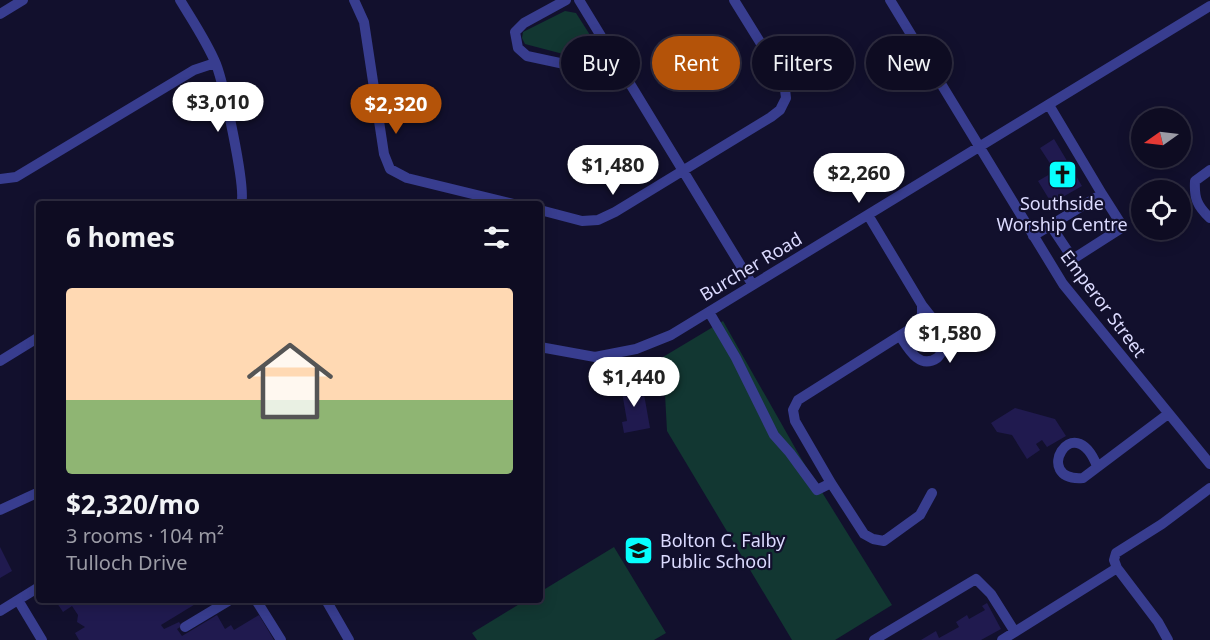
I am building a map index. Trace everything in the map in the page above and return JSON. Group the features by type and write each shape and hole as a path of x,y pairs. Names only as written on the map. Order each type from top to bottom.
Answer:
{"street":[{"path":"0,14 23,0"},
{"path":"180,0 215,63 224,88 240,174 243,201"},
{"path":"354,0 364,22 384,154 390,169 407,178 502,201"},
{"path":"561,63 527,56 518,48 515,32 524,23 566,0"},
{"path":"579,0 600,36"},
{"path":"543,211 582,221 598,220 780,110 786,98 784,81 735,0"},
{"name":"Emperor Street","path":"890,0 1064,284 1210,464"},
{"name":"Burcher Road","path":"543,348 595,357 636,349 671,335 1210,6"},
{"path":"0,179 16,177 194,70 215,63"},
{"path":"632,90 752,284"},
{"path":"1049,105 1123,227 1073,259 1051,226"},
{"path":"1210,171 1195,181 1194,196 1203,212 1210,218"},
{"path":"1033,236 1102,194"},
{"path":"868,215 922,305 944,333 945,346 936,358 925,361 914,357 900,336"},
{"path":"922,305 922,315 915,327 798,400 793,410 795,421 864,534 884,541 920,515 932,493"},
{"path":"709,312 736,358 774,435 817,490 831,483"},
{"path":"0,361 36,339"},
{"path":"1097,466 1168,414"},
{"path":"1168,640 1158,622 1117,568 1114,560 1116,553 1162,524 1210,488"},
{"path":"0,510 36,493"},
{"path":"1002,640 1117,568"},
{"path":"874,640 976,579 991,594 1014,632"},
{"path":"0,611 36,589"},
{"path":"18,600 42,640"},
{"path":"185,627 225,603"},
{"path":"258,603 281,640"},
{"path":"328,603 349,640"},
{"path":"1026,610 1034,620"}],"green space":[{"path":"565,11 576,13 590,35 561,36 561,53 525,44 522,38 523,32"},
{"path":"723,321 802,460 892,605 835,640 792,640 667,431 663,357"},
{"path":"614,547 666,633 654,640 477,640 472,633 521,603 543,603 543,590"}],"building":[{"name":"Southside Worship Centre","path":"1054,139 1082,186 1061,198 1064,203 1058,207 1055,202 1052,204 1038,181 1057,170 1053,168 1040,148"},
{"path":"642,383 650,428 624,433 622,422 627,421 622,392 617,393 616,387"},
{"path":"1015,408 1055,419 1066,436 1047,447 1042,440 1036,444 1040,450 1027,459 1012,435 997,432 991,423"},
{"path":"0,547 12,571 0,578"},
{"path":"57,603 197,603 161,625 164,629 179,622 182,626 177,629 182,636 217,615 225,629 231,625 234,630 259,615 274,640 79,640 75,633 85,627 77,622 78,615 72,606 63,612"},
{"path":"987,603 1001,629 981,640 921,640 936,631 939,638 959,627 956,622 967,615 969,619 985,610 982,606"}],"place":[{"name":"Southside Worship Centre","path":"1062,175"},
{"name":"Bolton C. Falby Public School","path":"639,551"}]}
